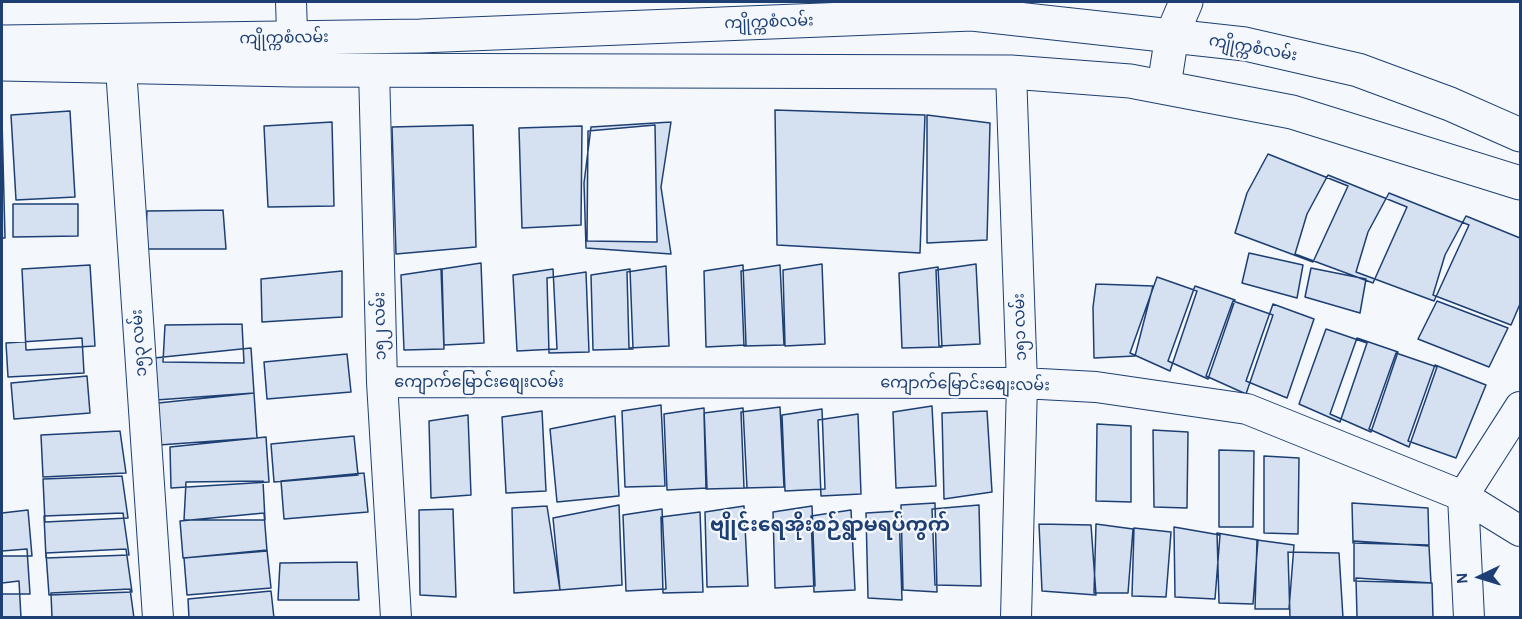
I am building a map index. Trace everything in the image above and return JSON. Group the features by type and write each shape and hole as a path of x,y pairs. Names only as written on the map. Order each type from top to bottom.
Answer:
{"main road":[{"path":"1164,86 1172,35 1186,2"},
{"name":"ကျိုက္ကစံလမ်း","path":"2,42 292,38 972,14 1245,44 1358,70 1450,104 1521,135"},
{"name":"ကျိုက္ကစံလမ်း","path":"2,64 293,70 1011,72 1164,86 1292,112 1521,183"}],"street":[{"path":"291,2 293,70"},
{"name":"၁၅၃ လမ်း","path":"121,68 158,618"},
{"name":"၁၅၂ လမ်း","path":"374,69 382,381 396,618"},
{"name":"၁၅၁ လမ်း","path":"1011,72 1022,383 1016,618"},
{"name":"ကျောက်မြောင်းစျေးလမ်း","path":"382,381 1022,383 1096,387 1246,410 1463,496 1521,531"},
{"path":"1469,618 1463,496 1521,407"}],"building":[{"path":"775,110 925,115 920,253 777,245"},
{"path":"70,111 75,197 16,200 11,115"},
{"path":"927,115 990,123 987,240 927,243"},
{"path":"2,120 5,238 2,238"},
{"path":"332,122 334,206 268,207 264,126"},
{"path":"671,122 661,187 671,254 586,248 584,183 591,127"},
{"path":"473,125 476,247 396,254 392,127"},
{"path":"655,125 657,242 587,241 588,131"},
{"path":"582,126 581,225 522,228 519,128"},
{"path":"1268,154 1348,186 1313,262 1235,233 1247,193"},
{"path":"1328,175 1407,207 1373,283 1295,254 1307,214"},
{"path":"1389,193 1469,225 1434,301 1356,272 1368,232"},
{"path":"13,204 78,204 78,236 13,237"},
{"path":"223,210 226,249 145,249 147,211"},
{"path":"1466,216 1520,238 1520,304 1511,325 1433,295 1445,255"},
{"path":"1249,253 1303,265 1297,298 1242,283"},
{"path":"481,263 484,343 444,345 442,269"},
{"path":"822,264 825,344 785,346 783,270"},
{"path":"976,264 980,344 939,346 936,270"},
{"path":"90,265 95,346 26,350 22,269"},
{"path":"743,265 746,345 706,347 704,271"},
{"path":"780,265 784,345 744,346 741,271"},
{"path":"666,266 669,346 629,348 627,272"},
{"path":"938,267 942,347 902,348 899,273"},
{"path":"1311,268 1366,279 1360,313 1305,297"},
{"path":"441,269 444,349 404,350 401,275"},
{"path":"553,269 557,349 517,351 513,275"},
{"path":"630,269 633,349 593,350 591,275"},
{"path":"342,271 342,317 262,322 261,279"},
{"path":"586,272 589,352 549,353 547,278"},
{"path":"1157,277 1197,291 1170,371 1130,353"},
{"path":"1096,284 1153,286 1135,356 1094,358 1093,307"},
{"path":"1195,286 1235,300 1208,379 1168,361"},
{"path":"1233,301 1273,315 1246,394 1206,376"},
{"path":"1437,301 1508,328 1489,367 1418,339"},
{"path":"1273,304 1314,319 1287,398 1246,381"},
{"path":"242,324 244,363 163,362 165,325"},
{"path":"1326,329 1367,343 1340,422 1299,404"},
{"path":"82,338 84,373 8,377 6,343"},
{"path":"1357,338 1398,352 1371,432 1330,414"},
{"path":"251,348 254,393 156,400 154,358"},
{"path":"1396,353 1437,367 1409,447 1369,429"},
{"path":"347,354 351,392 267,399 264,362"},
{"path":"1435,365 1486,385 1456,458 1408,441"},
{"path":"87,376 90,413 14,419 11,383"},
{"path":"254,393 257,438 159,445 158,403"},
{"path":"661,405 665,486 625,487 622,411"},
{"path":"932,406 936,486 896,488 893,412"},
{"path":"780,407 784,487 744,488 741,412"},
{"path":"704,408 707,488 667,490 664,414"},
{"path":"743,408 747,488 706,489 704,413"},
{"path":"822,409 825,489 785,491 782,415"},
{"path":"542,411 546,491 506,493 502,417"},
{"path":"987,411 992,492 944,499 942,413"},
{"path":"858,414 861,494 821,496 818,420"},
{"path":"468,415 471,495 431,498 429,421"},
{"path":"615,416 619,496 557,502 550,429"},
{"path":"1097,424 1131,426 1131,502 1096,501"},
{"path":"1153,430 1188,432 1187,508 1154,507"},
{"path":"120,431 126,473 43,477 41,435"},
{"path":"354,436 358,475 274,482 271,444"},
{"path":"266,437 269,482 171,488 170,447"},
{"path":"1219,450 1254,451 1253,527 1219,527"},
{"path":"1264,456 1299,458 1298,534 1264,533"},
{"path":"364,473 368,512 284,519 281,481"},
{"path":"122,476 128,518 45,522 43,479"},
{"path":"263,481 265,520 184,520 186,482"},
{"path":"935,503 937,592 903,590 901,505"},
{"path":"1352,503 1428,508 1429,545 1353,543"},
{"path":"619,505 622,585 560,590 553,518"},
{"path":"979,505 981,586 935,585 932,509"},
{"path":"547,506 560,590 514,593 512,508"},
{"path":"744,506 748,586 707,587 705,512"},
{"path":"812,506 815,586 775,588 773,512"},
{"path":"453,509 456,597 420,595 419,510"},
{"path":"662,509 666,589 626,591 623,515"},
{"path":"28,510 32,556 2,556 2,513"},
{"path":"851,510 855,590 814,592 811,516"},
{"path":"899,511 902,600 868,598 866,513"},
{"path":"700,512 703,592 663,593 661,517"},
{"path":"123,513 129,555 46,558 44,516"},
{"path":"264,513 267,551 183,558 180,521"},
{"path":"1039,524 1091,525 1096,595 1042,591"},
{"path":"1096,524 1133,529 1128,593 1094,593"},
{"path":"1174,527 1220,535 1215,599 1175,597"},
{"path":"1134,528 1171,532 1166,597 1132,596"},
{"path":"1217,533 1258,540 1253,604 1219,603"},
{"path":"1257,540 1294,545 1289,609 1255,609"},
{"path":"1354,541 1429,546 1431,583 1354,581"},
{"path":"27,549 30,594 2,594 2,551"},
{"path":"126,549 132,592 49,595 46,553"},
{"path":"267,550 271,588 187,595 184,558"},
{"path":"1288,552 1339,553 1343,618 1290,618"},
{"path":"357,562 359,600 278,600 280,563"},
{"path":"1356,578 1432,583 1433,618 1357,617"},
{"path":"19,581 21,618 2,618 2,583"},
{"path":"130,589 134,618 52,618 51,593"},
{"path":"271,591 274,618 189,618 188,599"}],"district":[{"name":"ဗျိုင်းရေအိုးစဉ်ရွာမရပ်ကွက်","path":"830,525"}]}
